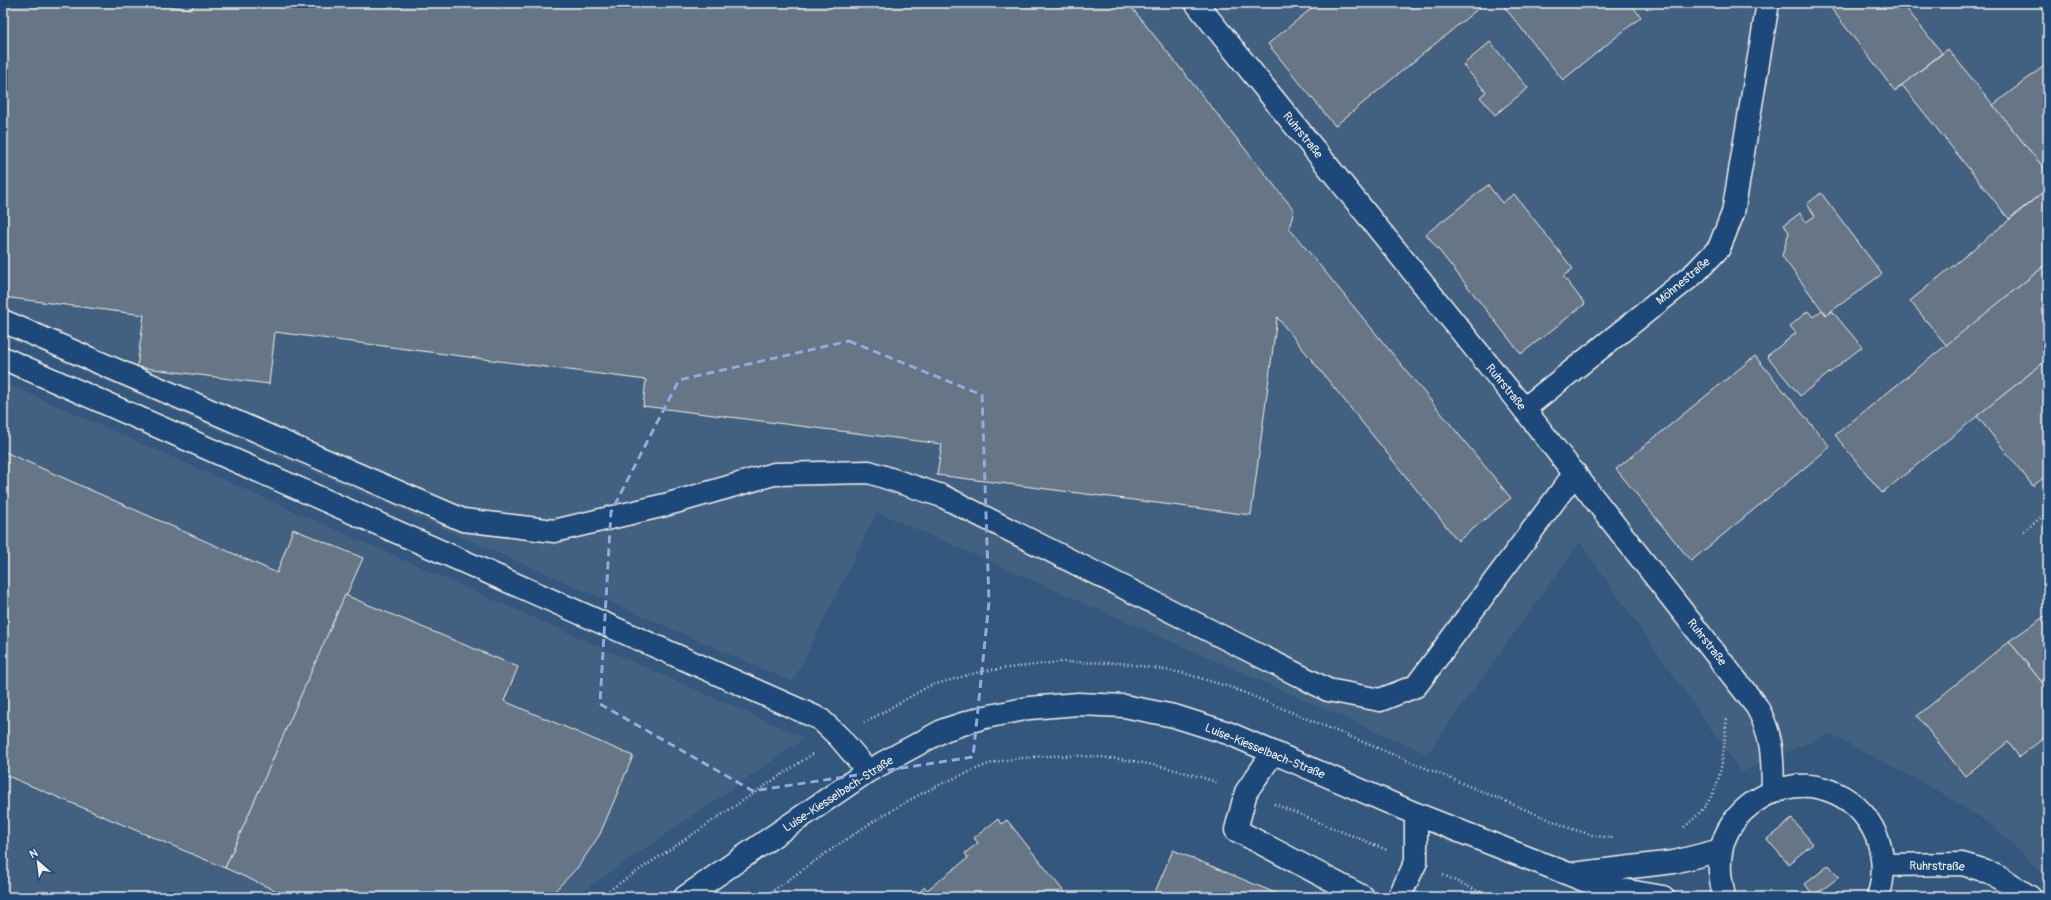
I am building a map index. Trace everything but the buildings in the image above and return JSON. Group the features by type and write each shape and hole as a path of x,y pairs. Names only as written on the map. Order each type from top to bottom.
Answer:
{"street":[{"name":"Ruhrstraße","path":"1196,3 1524,409 1758,707 1766,723 1771,742 1773,791"},
{"name":"Möhnestraße","path":"1524,409 1695,273 1719,248 1733,213 1768,3"},
{"path":"3,321 464,520 554,531 665,505 774,474 869,472 942,496 1328,690 1380,700 1416,686 1575,473"},
{"path":"3,358 820,720 839,737 868,771"},
{"name":"Luise-Kiesselbach-Straße","path":"685,897 868,771 944,730 981,718 1029,708 1078,704 1124,706 1174,716 1228,733 1416,814 1569,875 1599,886 1663,897"},
{"path":"1273,753 1246,792 1236,830 1363,897"},
{"path":"1724,897 1719,873 1721,850 1732,824 1751,803 1773,791 1794,786 1816,787 1837,794 1856,807 1870,823 1880,843 1884,865 1882,885 1878,897"},
{"path":"1399,897 1416,862 1416,814"},
{"name":"Luise-Kiesselbach-Straße","path":"1569,875 1674,862 1721,850"},
{"name":"Ruhrstraße","path":"1884,865 1962,864 1983,870 2000,878 2030,897"}],"path":[{"path":"2024,532 2048,512"},
{"path":"599,897 839,737 929,686 983,671 1060,662 1122,663 1183,673 1234,688 1572,830 1596,836 1619,838"},
{"path":"1679,830 1685,827 1709,804 1720,777 1727,715"},
{"path":"764,897 835,848 932,788 994,763 1061,755 1112,757 1182,770 1246,792 1416,862 1491,897"}],"highlighted area":[{"path":"849,341 982,395 989,602 973,757 753,791 600,704 611,512 679,380"}],"shaded area":[{"path":"3,3 2048,3 2048,879 1992,825 1931,787 1829,734 1741,772 1580,542 1427,754 877,512 793,682 3,336"},
{"path":"3,382 805,738 575,897 3,897"}]}
